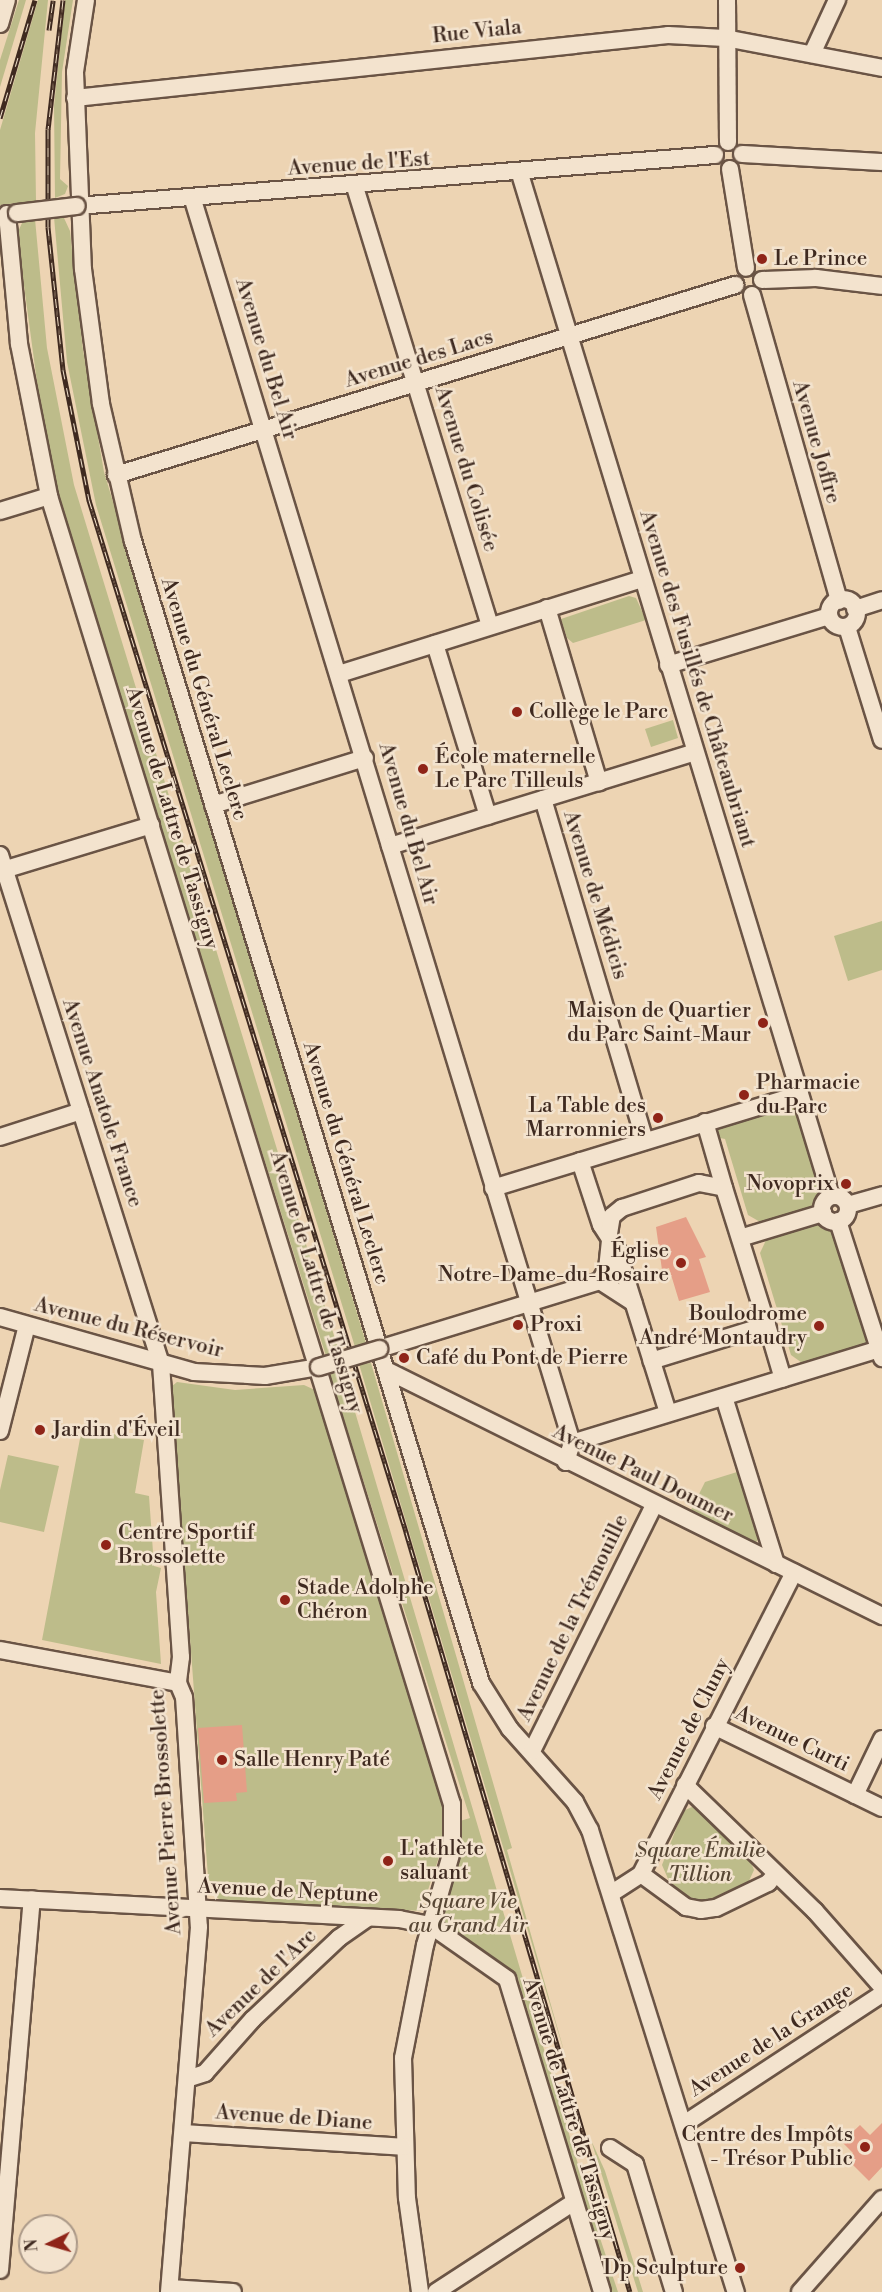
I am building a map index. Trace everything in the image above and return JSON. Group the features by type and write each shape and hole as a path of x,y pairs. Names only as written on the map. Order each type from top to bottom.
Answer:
{"street":[{"path":"0,24 7,0"},
{"name":"Avenue du Général Leclerc","path":"86,0 75,98 77,206 90,331 116,476 213,805 481,1683 510,1729 532,1751 575,1802 590,1830 612,1893 736,2292"},
{"path":"727,0 725,38 728,142"},
{"path":"812,54 837,0"},
{"name":"Rue Viala","path":"75,98 668,35 725,38 882,68"},
{"path":"728,142 737,144 742,154 740,163 730,169 720,166 715,155 717,148 728,142"},
{"path":"742,154 882,162"},
{"name":"Avenue de l'Est","path":"8,214 77,206 193,200 520,174 715,155"},
{"path":"730,169 746,268"},
{"name":"Avenue des Fusillés de Châteaubriant","path":"520,174 831,1196"},
{"name":"Avenue du Colisée","path":"355,187 490,626"},
{"name":"Avenue du Bel Air","path":"193,200 572,1443"},
{"name":"Avenue de Lattre de Tassigny","path":"8,214 21,354 49,496 452,1804 454,1836 430,1925 507,1979 602,2292"},
{"path":"0,258 10,244"},
{"path":"746,268 756,271 762,280"},
{"path":"746,268 737,274 735,285 739,292 752,295 762,280"},
{"path":"762,280 816,278 882,286"},
{"name":"Avenue des Lacs","path":"116,476 735,285"},
{"name":"Avenue Joffre","path":"752,295 839,600"},
{"path":"0,511 49,496"},
{"path":"339,674 642,579"},
{"path":"839,600 851,602 855,609 855,621 847,627 838,626 830,616 832,606 839,600"},
{"path":"855,609 882,600"},
{"path":"547,608 599,782"},
{"path":"668,665 830,616"},
{"path":"847,627 882,741"},
{"path":"435,644 488,816"},
{"path":"390,846 695,752"},
{"path":"213,805 364,758"},
{"name":"Avenue de Médicis","path":"543,799 645,1141"},
{"path":"2,865 151,825"},
{"name":"Avenue Anatole France","path":"2,865 161,1364"},
{"path":"493,1188 800,1094"},
{"path":"0,1137 81,1111"},
{"path":"705,1122 783,1379"},
{"path":"580,1161 601,1225 609,1237 634,1303 668,1413"},
{"path":"634,1303 600,1281 607,1269 612,1216 622,1208 699,1183 724,1188"},
{"path":"848,1205 882,1195"},
{"path":"823,1213 822,1205 831,1196 839,1196 848,1205 848,1214 838,1221"},
{"path":"566,1462 572,1443 783,1379 881,1354 838,1221 823,1213 740,1238"},
{"name":"Avenue du Réservoir","path":"0,1317 161,1364 229,1377 318,1367 600,1281"},
{"path":"651,1361 767,1325"},
{"path":"0,1431 27,1326"},
{"name":"Avenue Pierre Brossolette","path":"161,1364 181,1656 178,1683 184,1697 199,1909 170,2290"},
{"name":"Avenue Paul Doumer","path":"386,1370 566,1462 882,1616"},
{"path":"724,1397 776,1564"},
{"name":"Avenue de la Trémouille","path":"532,1751 654,1505"},
{"name":"Avenue de Cluny","path":"641,1874 714,1726 794,1573"},
{"path":"0,1650 178,1683"},
{"name":"Avenue Curti","path":"714,1726 882,1808"},
{"path":"855,1795 882,1739"},
{"path":"685,1785 815,1911 882,1987"},
{"path":"612,1893 641,1874 686,1907 701,1910 758,1888 776,1875"},
{"name":"Avenue de Neptune","path":"0,1898 368,1918 430,1925"},
{"path":"0,2270 32,1899"},
{"name":"Avenue de l'Arc","path":"187,2079 205,2073 253,2019 339,1938 368,1918"},
{"path":"420,2292 403,2147 408,2019 430,1925"},
{"name":"Avenue de la Grange","path":"684,2124 882,1994"},
{"name":"Avenue de Diane","path":"183,2133 403,2147"},
{"path":"610,2148 634,2164 674,2292"},
{"path":"800,2292 882,2199"},
{"path":"436,2292 574,2202"},
{"path":"170,2290 233,2292"}],"green space":[{"path":"19,0 26,0 0,87 0,60"},
{"path":"38,0 48,0 35,133 36,201 0,205 0,130"},
{"path":"65,0 73,0 62,72 60,179 68,186 65,194 55,198 54,106"},
{"path":"54,217 64,218 70,231 83,350 104,472 366,1343 355,1347 96,505 67,362"},
{"path":"35,219 47,348 74,485 339,1352 326,1356 71,543 45,441 17,234 22,223"},
{"path":"629,596 636,598 646,620 573,643 567,638 561,619"},
{"path":"673,720 678,738 651,747 645,729"},
{"path":"882,921 882,970 848,981 834,936"},
{"path":"785,1104 798,1111 823,1194 816,1207 762,1223 748,1215 725,1139 715,1137 715,1126"},
{"path":"819,1220 831,1226 870,1342 805,1365 791,1355 760,1253 768,1236"},
{"path":"371,1363 512,1848 507,1850 568,2065 359,1364"},
{"name":"Square Vie au Grand Air","path":"342,1368 599,2235 618,2292 612,2292 517,1976 509,1977 439,1922 460,1821 470,1818 330,1375"},
{"name":"Stade Adolphe Chéron","path":"177,1382 235,1390 304,1385 317,1391 445,1806 443,1845 421,1911 220,1900 209,1890 171,1387"},
{"name":"Centre Sportif Brossolette","path":"82,1428 144,1440 135,1493 149,1496 154,1566 161,1568 156,1592 161,1664 42,1640"},
{"path":"8,1455 59,1466 44,1532 0,1522 0,1490"},
{"path":"737,1472 758,1539 755,1544 690,1512 705,1482"},
{"name":"Square Émilie Tillion","path":"694,1806 750,1860 754,1870 748,1883 702,1903 672,1888 662,1865 683,1811"},
{"path":"591,2140 605,2171 643,2292 638,2292"}],"building":[{"name":"Église Notre-Dame-du-Rosaire","path":"686,1217 706,1257 699,1259 710,1292 679,1301 669,1268 662,1270 656,1227"},
{"name":"Salle Henry Paté","path":"242,1725 247,1792 236,1793 237,1801 204,1803 198,1728"},
{"name":"Centre des Impôts - Trésor Public","path":"882,2123 882,2167 869,2181 847,2159 853,2153 842,2142 860,2125 870,2135"}],"railway":[{"path":"0,118 35,0"},
{"path":"49,30 53,0"},
{"path":"63,0 48,129 48,227 63,370 89,500 406,1532 630,2292"}],"place":[{"name":"Le Prince","path":"762,259"},
{"name":"Collège le Parc","path":"517,712"},
{"name":"École maternelle Le Parc Tilleuls","path":"423,769"},
{"name":"Maison de Quartier du Parc Saint-Maur","path":"763,1023"},
{"name":"Pharmacie du Parc","path":"744,1095"},
{"name":"La Table des Marronniers","path":"658,1118"},
{"name":"Novoprix","path":"846,1184"},
{"name":"Église Notre-Dame-du-Rosaire","path":"681,1263"},
{"name":"Proxi","path":"518,1325"},
{"name":"Boulodrome André Montaudry","path":"819,1326"},
{"name":"Café du Pont de Pierre","path":"404,1358"},
{"name":"Jardin d'Éveil","path":"40,1430"},
{"name":"Centre Sportif Brossolette","path":"106,1545"},
{"name":"Stade Adolphe Chéron","path":"285,1600"},
{"name":"Salle Henry Paté","path":"222,1760"},
{"name":"L'athlète saluant","path":"388,1861"},
{"name":"Centre des Impôts - Trésor Public","path":"865,2147"},
{"name":"Dp Sculpture","path":"740,2268"}]}
